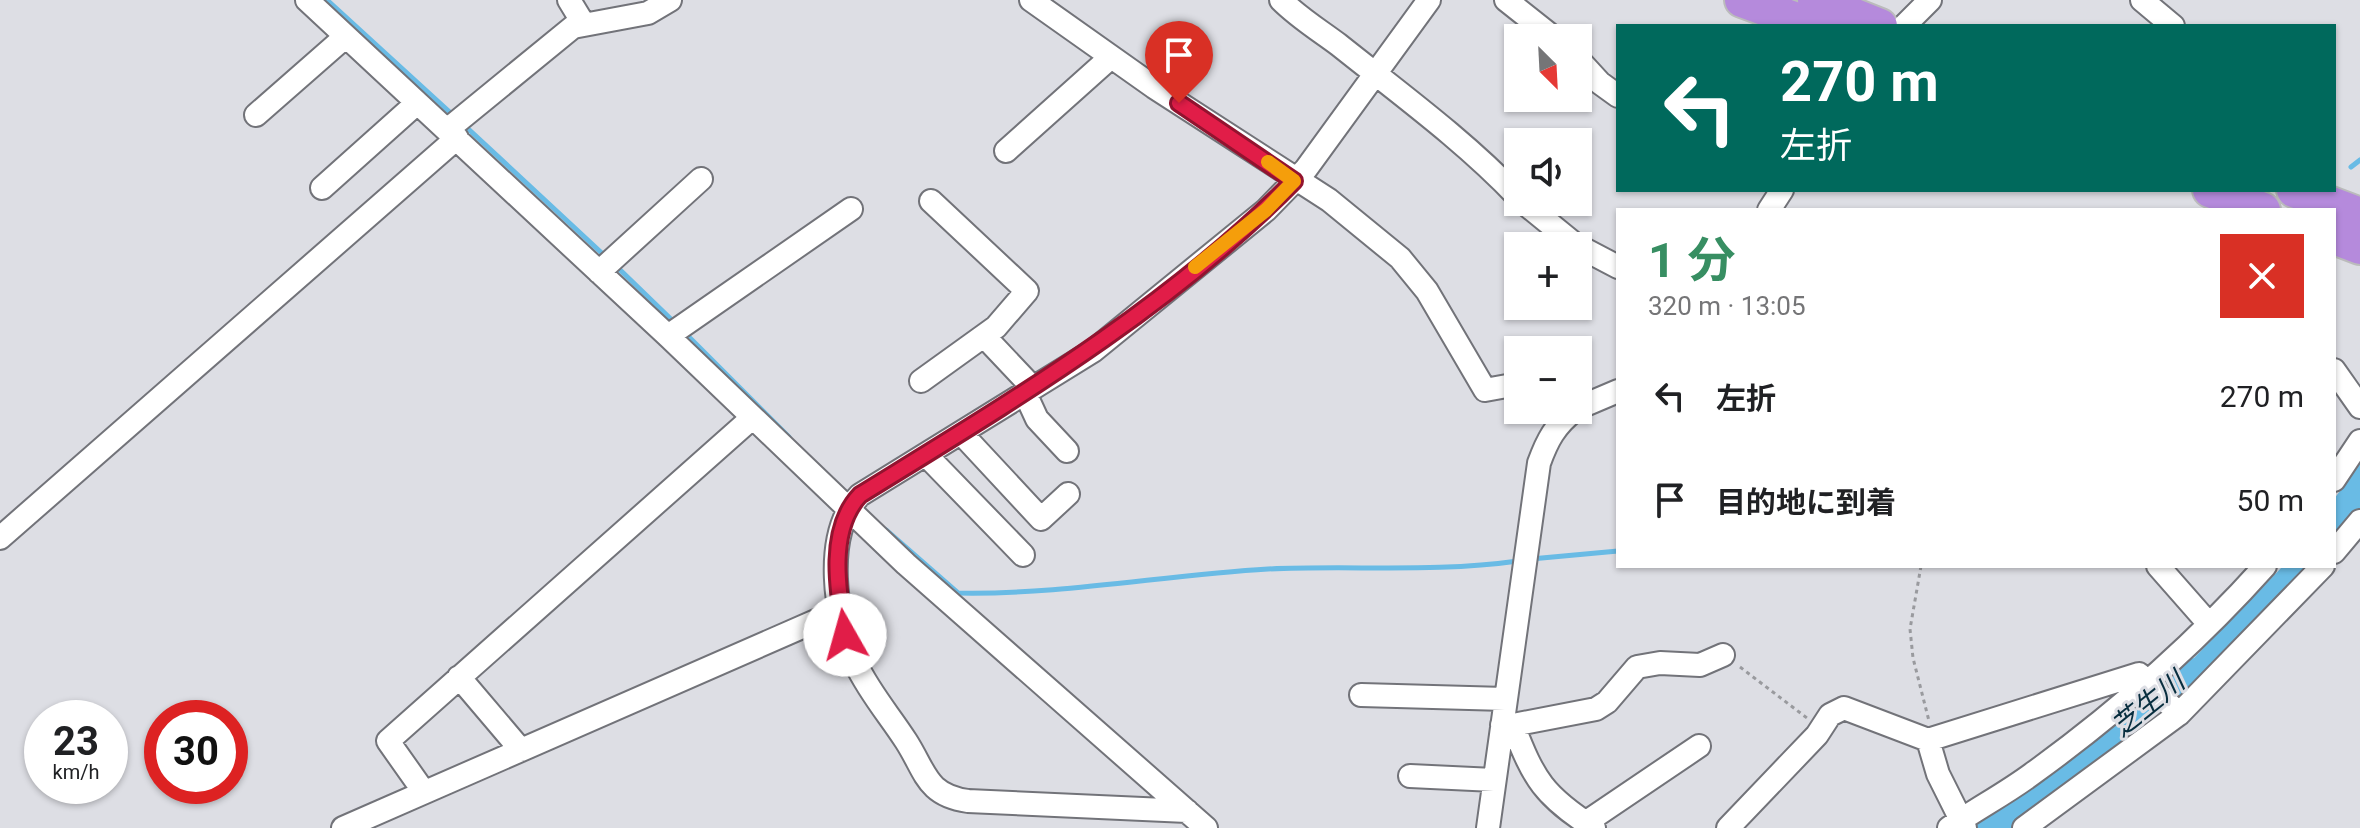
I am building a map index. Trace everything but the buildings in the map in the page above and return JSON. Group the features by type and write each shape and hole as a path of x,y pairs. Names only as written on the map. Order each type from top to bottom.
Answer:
{"highway":[{"path":"1742,0 1808,24"},
{"path":"1815,0 1875,24"},
{"path":"2215,192 2258,208"},
{"path":"2299,192 2360,215"},
{"path":"2336,238 2360,247"}],"street":[{"path":"307,0 417,103 455,127 606,265 676,330 752,418 853,503 1206,828"},
{"path":"569,0 583,23"},
{"path":"0,538 455,127 583,23 648,13 670,0"},
{"path":"1031,0 1294,181 1329,200 1400,258 1427,291 1485,390 1504,387"},
{"path":"1281,0 1300,20 1374,74 1504,185"},
{"path":"1187,811 968,801 950,799 936,791 857,666 845,635 841,610 839,545 853,503 1093,351 1266,210 1294,181 1429,0"},
{"path":"1506,0 1536,24"},
{"path":"1906,24 1930,0"},
{"path":"2142,0 2171,24"},
{"path":"256,115 345,37"},
{"path":"1006,151 1111,57"},
{"path":"1592,74 1616,95"},
{"path":"322,188 417,103"},
{"path":"606,265 701,179"},
{"path":"921,381 984,336 1027,291 931,201"},
{"path":"676,330 851,209"},
{"path":"1540,216 1560,232"},
{"path":"1592,253 1616,266"},
{"path":"984,336 1029,391 1037,419 1067,451"},
{"path":"2336,373 2360,407"},
{"path":"1592,402 1616,392"},
{"path":"424,792 388,741 752,418"},
{"path":"1559,424 1543,452 1524,559 1505,699 1508,725 1543,791 1589,825 1699,746"},
{"path":"961,433 1041,519 1068,494"},
{"path":"2336,477 2360,441"},
{"path":"926,455 1023,555"},
{"path":"2336,550 2360,521"},
{"path":"2160,568 2209,624"},
{"path":"2237,595 2244,568"},
{"path":"1928,740 1938,774 1960,825 2031,775 2150,682 2263,568"},
{"path":"2024,828 2176,711 2321,568"},
{"path":"343,828 841,610"},
{"path":"1508,725 1596,709 1607,702 1637,667 1660,663 1700,665 1723,655"},
{"path":"1728,828 1817,735 1830,715 1844,708 1928,740 2139,674 2176,711"},
{"path":"459,677 521,750"},
{"path":"1361,695 1505,699"},
{"path":"1488,828 1494,780 1508,725"},
{"path":"1410,776 1494,780"}],"path":[{"path":"1921,568 1910,629 1913,658 1931,732 1928,740"},
{"path":"1723,655 1795,706 1817,735"}],"water":[{"path":"2360,464 2360,511 2336,539 2336,496"},
{"name":"芝生川","path":"2281,568 2310,568 2202,682 2016,828 1970,828 2118,724 2128,710 2185,660 2194,658"}],"waterway":[{"path":"327,0 454,116"},
{"path":"464,125 606,257"},
{"path":"2351,167 2360,160"},
{"path":"614,264 676,324"},
{"path":"686,334 789,437"},
{"path":"886,530 958,593 1036,591 1268,569 1424,568 1518,561"},
{"path":"1531,559 1616,551"}],"slow traffic":[{"path":"1195,267 1266,210 1294,181 1268,162"}],"route":[{"path":"845,635 838,568 839,545 847,509 860,495 1093,351 1266,210 1294,181 1179,103"}]}
